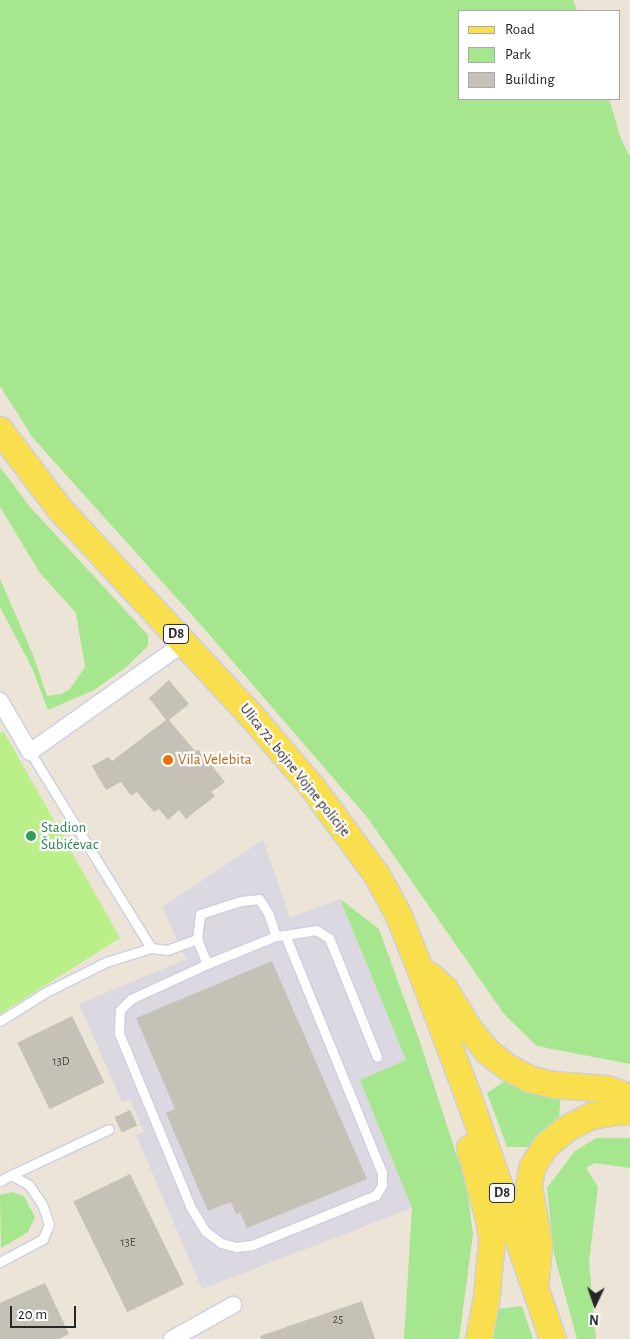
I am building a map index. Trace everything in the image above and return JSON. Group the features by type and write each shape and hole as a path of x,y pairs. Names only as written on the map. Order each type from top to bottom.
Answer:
{"main road":[{"name":"Ulica 72. bojne Vojne policije","path":"0,430 59,508 287,757 377,875 399,916 421,971 469,1098 553,1339"},
{"path":"421,971 436,979 470,1030 488,1052 507,1067 530,1079 554,1085 607,1089 630,1096"},
{"path":"469,1098 467,1136 490,1220 492,1240 490,1272 479,1339"},
{"path":"534,1288 539,1243 529,1187 532,1168 546,1146 566,1128 592,1116 630,1112"}],"street":[{"path":"0,701 30,752 184,643"},
{"path":"172,1339 233,1305"}],"lane":[{"path":"30,752 151,948"},
{"path":"207,964 197,939 200,914 241,900 259,899 281,936 382,1173 382,1185 376,1195 252,1245 236,1247 221,1243 205,1231 191,1208 119,1034 120,1010 131,999 207,964 281,936 316,930 328,938 377,1057"},
{"path":"0,1021 46,992 106,962 151,948 167,950 197,939"},
{"path":"0,1181 109,1129"},
{"path":"0,1262 43,1239 49,1224 42,1204 29,1185 11,1176"}],"shaded area":[{"path":"263,840 290,918 340,899 406,1060 412,1208 202,1289 136,1135 144,1132 130,1099 122,1102 79,1004 186,959 162,907"}],"green space":[{"path":"0,0 573,0 577,10 458,10 458,100 609,100 621,139 630,157 630,1064 537,1046 504,1014 367,817 201,625 33,438 0,386"},
{"path":"0,467 30,507 148,635 148,646 125,668 94,690 48,710 33,670 0,607 0,579 34,657 47,696 61,694 70,689 85,667 76,613 40,573 0,507"},
{"name":"Stadion Šubićevac","path":"4,732 120,938 0,1014 0,733"},
{"path":"340,899 379,929 421,1045 467,1188 473,1234 459,1339 404,1339 412,1208 360,1080 406,1060"},
{"path":"509,1078 561,1094 559,1118 541,1133 531,1147 507,1147 487,1093"},
{"path":"596,1138 630,1138 630,1168 595,1163 586,1168 598,1187 589,1262 596,1339 577,1339 554,1254 547,1188 575,1151"},
{"path":"12,1192 24,1196 35,1217 28,1232 1,1248 0,1195"},
{"path":"522,1306 533,1339 493,1339 498,1309"}],"building":[{"path":"169,680 189,704 169,720 195,751 199,750 225,782 211,792 215,796 186,819 179,810 168,820 159,809 154,812 137,792 131,796 121,782 106,790 92,766 108,757 112,761 166,720 149,698"},
{"path":"272,961 367,1179 247,1228 240,1212 236,1214 231,1202 208,1211 166,1113 175,1109 136,1018"},
{"path":"72,1016 104,1083 50,1109 17,1043"},
{"path":"130,1110 137,1125 122,1133 115,1117"},
{"path":"130,1174 184,1285 127,1312 73,1202"},
{"path":"45,1283 69,1334 59,1339 0,1339 0,1303"},
{"path":"362,1301 375,1339 261,1339 260,1336"}],"place":[{"name":"Vila Velebita","path":"168,760"},
{"name":"Stadion Šubićevac","path":"31,836"}]}
